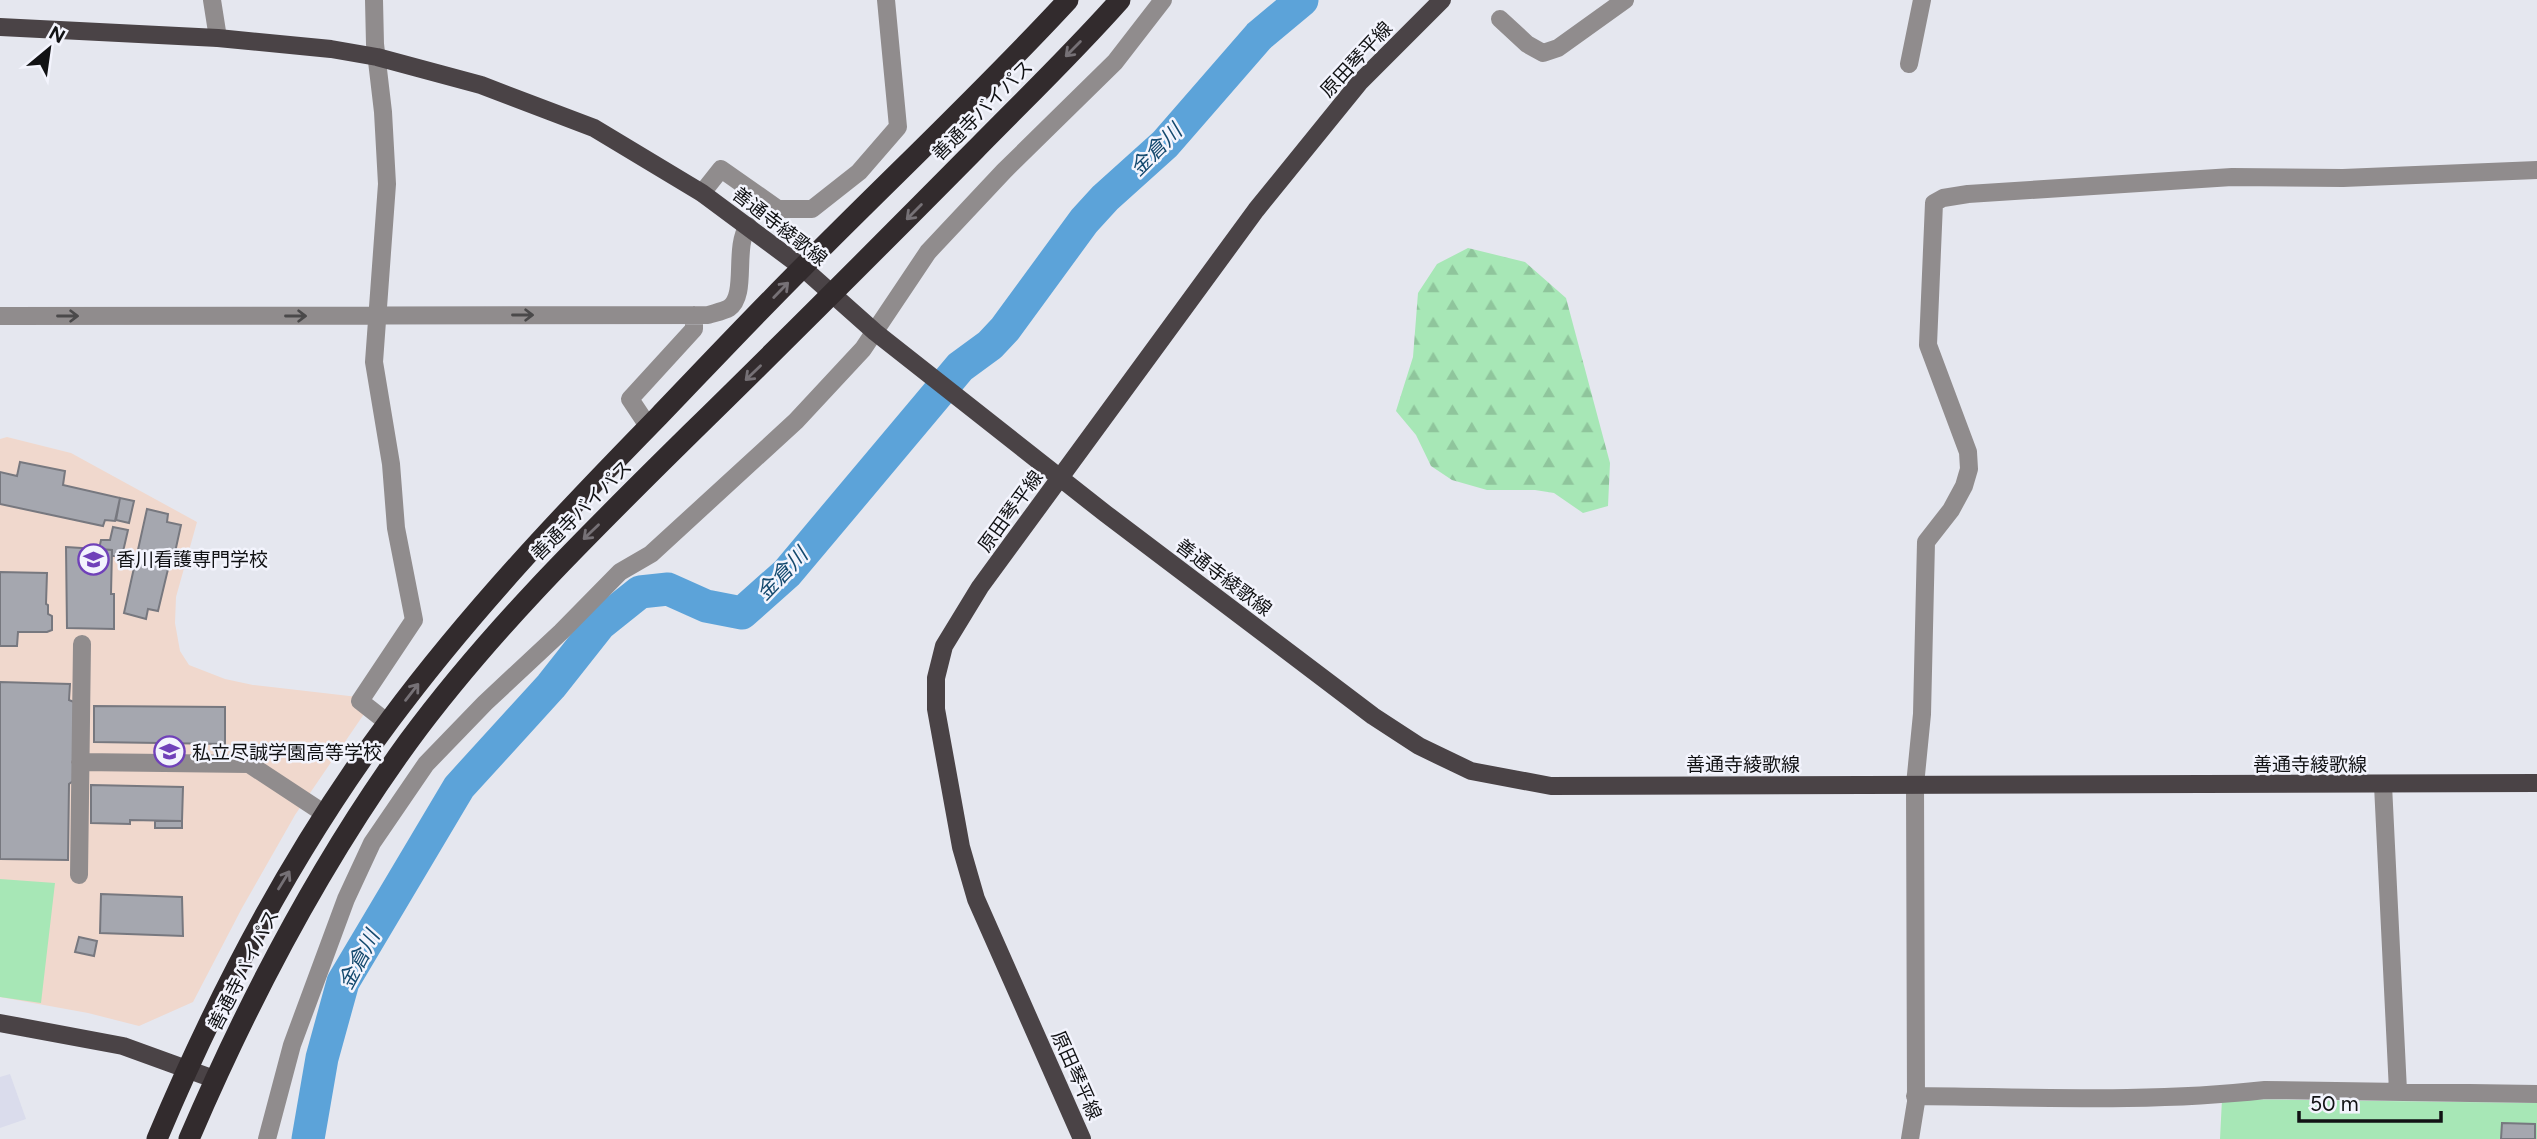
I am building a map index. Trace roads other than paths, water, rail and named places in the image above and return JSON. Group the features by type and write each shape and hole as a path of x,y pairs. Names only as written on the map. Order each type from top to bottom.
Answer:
{"highway":[{"name":"善通寺バイパス","path":"157,1139 187,1068 274,896 325,814 441,653 507,575 648,426 1068,0"},
{"name":"善通寺バイパス","path":"189,1139 214,1079 289,928 343,838 409,741 458,679 528,596 561,562 832,295 1120,0"}],"main road":[{"name":"原田琴平線","path":"1082,1139 976,899 961,847 936,709 936,678 944,646 980,587 1256,210 1359,83 1442,0"},
{"name":"善通寺綾歌線","path":"0,27 218,38 331,49 377,57 481,85 594,128 702,193 803,268 882,337 1106,514 1373,716 1419,746 1471,771 1551,786 2537,783"},
{"path":"0,1023 123,1046 214,1079"}],"street":[{"path":"212,0 218,38"},
{"path":"374,0 375,44 387,184 374,362 391,464 396,528 414,620 360,702 388,723"},
{"path":"702,193 720,169 778,209 813,208 859,172 898,127 886,0"},
{"path":"267,1139 292,1045 346,899 372,843 426,764 620,572 651,554 748,467 882,337 928,252 1004,171 1115,62 1163,0"},
{"path":"1500,19 1527,44 1543,53 1558,48 1625,0"},
{"path":"1909,64 1922,0"},
{"path":"1910,1139 1915,1096 1915,785 1922,714 1926,541 1951,510 1964,486 1969,469 1968,452 1927,345 1934,202 1968,194 2218,178 2343,178 2537,170"},
{"path":"0,316 708,315 730,307 738,296 740,248 742,234 747,226"},
{"path":"648,426 630,399 694,330 694,315"},
{"path":"79,875 82,644"},
{"path":"80,762 249,764 325,814"},
{"path":"2383,785 2398,1091"},
{"path":"1915,1096 2106,1097 2222,1095 2266,1090 2537,1094"}],"waterway":[{"name":"金倉川","path":"308,1139 322,1058 343,982 459,787 551,686 600,624 640,592 668,589 706,606 742,613 787,573 960,367 990,345 1005,329 1084,221 1105,198 1165,144 1259,36 1302,0"}],"place":[{"name":"香川看護専門学校","path":"93,559"},
{"name":"私立尽誠学園高等学校","path":"169,752"}]}
